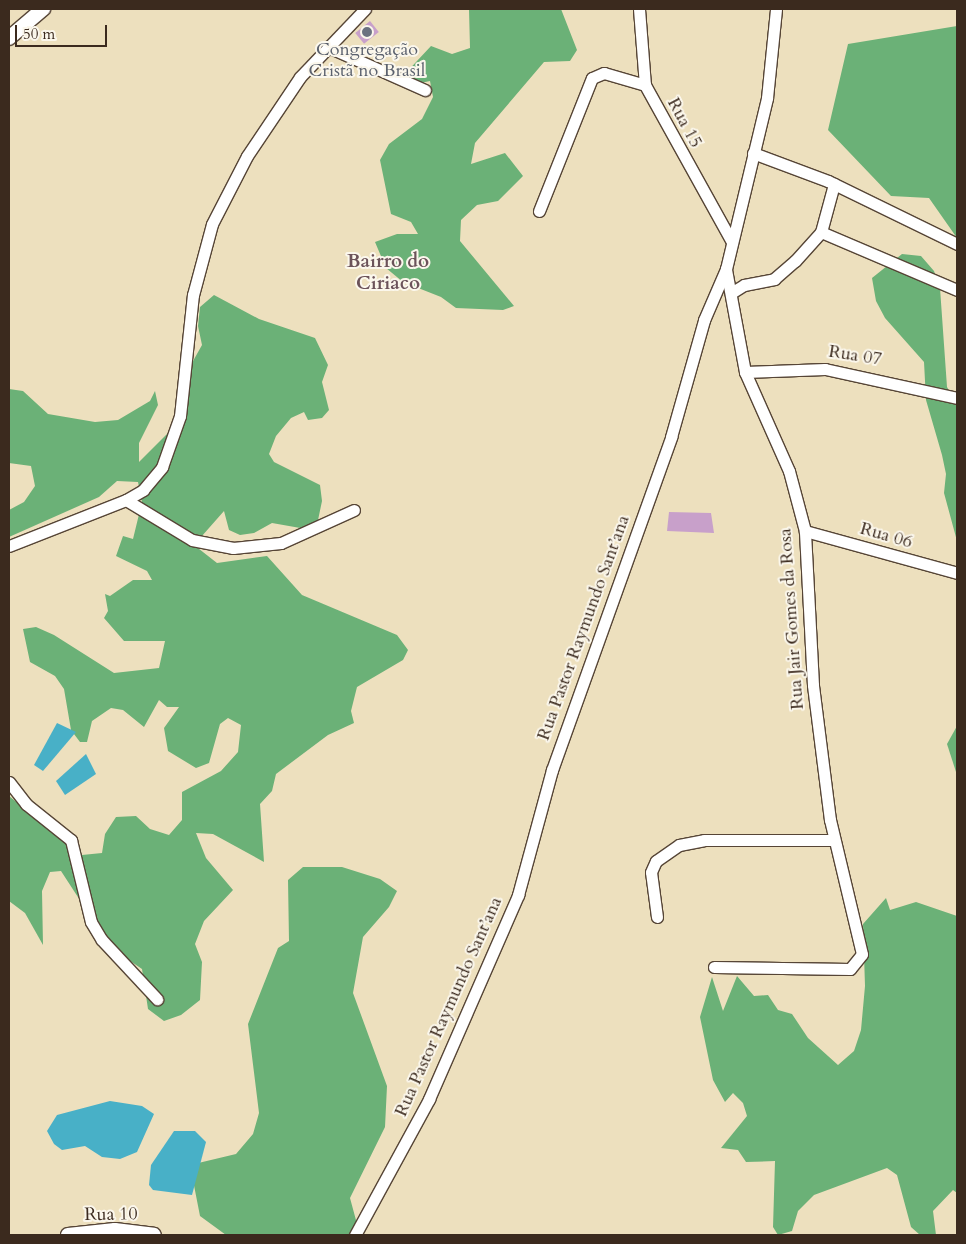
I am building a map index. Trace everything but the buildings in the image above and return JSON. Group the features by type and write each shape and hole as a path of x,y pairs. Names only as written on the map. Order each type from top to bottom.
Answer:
{"street":[{"path":"9,38 43,9"},
{"name":"Rua 15","path":"639,9 645,86 732,242"},
{"name":"Rua Pastor Raymundo Sant’ana","path":"355,1235 429,1099 518,895 552,770 671,437 704,320 726,269 767,98 776,9"},
{"path":"9,546 126,500 143,490 162,467 174,440 193,295 212,224 247,156 300,77 363,10"},
{"path":"328,47 425,90"},
{"path":"539,211 592,78 604,73 645,86"},
{"path":"753,153 834,184 957,244"},
{"path":"730,293 744,285 774,279 821,232 834,184"},
{"path":"821,232 957,290"},
{"name":"Rua Jair Gomes da Rosa","path":"714,967 850,968 857,966 862,954 834,840 813,685 806,531 789,471 745,372 726,269"},
{"name":"Rua 07","path":"745,372 825,369 957,398"},
{"path":"126,500 192,540 233,548 281,543 354,510"},
{"name":"Rua 06","path":"806,531 957,573"},
{"path":"9,782 26,804 71,840 91,922 102,940 157,999"},
{"path":"657,917 651,872 660,857 679,845 704,840 834,840"},
{"name":"Rua 10","path":"68,1235 115,1230 154,1235"}],"green space":[{"path":"469,9 561,9 577,50 570,61 544,62 475,143 471,164 505,153 523,176 498,201 477,205 461,220 460,241 514,306 503,310 456,308 441,297 403,282 386,268 375,242 397,234 418,234 411,222 391,214 380,160 389,144 422,119 433,97 430,81 411,85 402,77 431,46 452,54 470,48"},
{"path":"957,26 957,238 929,198 891,196 828,130 848,44"},
{"path":"902,254 921,256 934,271 940,288 947,387 957,405 957,541 944,493 946,474 942,455 926,400 924,362 885,318 876,301 872,278"},
{"path":"214,295 259,319 315,338 328,365 322,382 329,410 322,418 308,420 304,412 291,418 276,436 269,454 274,462 320,485 322,501 317,525 306,529 272,523 254,533 240,535 229,530 224,511 194,545 217,563 267,556 302,595 397,635 408,650 403,660 357,687 351,711 354,723 328,735 276,774 272,791 260,804 264,862 213,834 196,833 206,858 233,890 204,921 195,944 202,962 200,1000 181,1015 164,1021 148,1009 142,969 111,948 61,871 50,872 42,891 43,945 25,913 9,901 9,796 82,855 102,853 105,834 116,817 136,816 150,829 169,835 182,820 182,792 221,771 238,752 241,725 228,718 220,724 209,763 196,768 168,751 164,728 179,707 167,707 159,700 144,727 123,710 111,708 92,721 87,742 80,742 71,730 64,689 55,676 30,662 23,629 36,627 54,635 114,673 159,668 165,641 124,641 104,618 108,611 105,594 110,596 133,580 152,580 147,571 116,556 123,536 133,539 142,502 138,482 117,481 99,497 9,537 9,510 24,502 35,486 31,466 9,463 9,389 23,391 48,414 95,422 118,420 150,401 155,391 158,405 139,443 139,462 184,417 183,379 202,345 198,326 200,307"},
{"path":"957,726 957,775 947,744"},
{"path":"303,867 342,867 380,879 397,891 389,907 363,937 353,993 387,1086 385,1127 350,1198 360,1235 226,1235 200,1216 190,1165 236,1154 253,1134 259,1113 248,1024 278,948 289,941 288,880"},
{"path":"886,898 890,910 916,902 957,916 957,1193 953,1190 933,1211 936,1235 920,1235 911,1227 897,1175 887,1168 814,1195 798,1211 792,1231 778,1235 773,1227 775,1161 746,1162 738,1150 721,1148 747,1116 743,1103 733,1093 725,1102 713,1080 700,1017 712,977 723,1011 737,976 754,996 768,995 778,1010 792,1014 808,1038 838,1065 854,1051 861,1030 865,986 863,924"}],"water":[{"path":"57,723 76,732 43,771 34,765"},
{"path":"86,754 96,774 65,795 56,781"},
{"path":"110,1101 142,1106 154,1114 137,1152 120,1159 102,1157 85,1146 62,1150 54,1144 47,1131 57,1115"},
{"path":"174,1131 195,1131 206,1142 192,1195 153,1190 149,1185 151,1165"}],"place":[{"name":"Congregação Cristã no Brasil","path":"367,32"}],"district":[{"name":"Bairro do Ciriaco","path":"388,273"}]}
